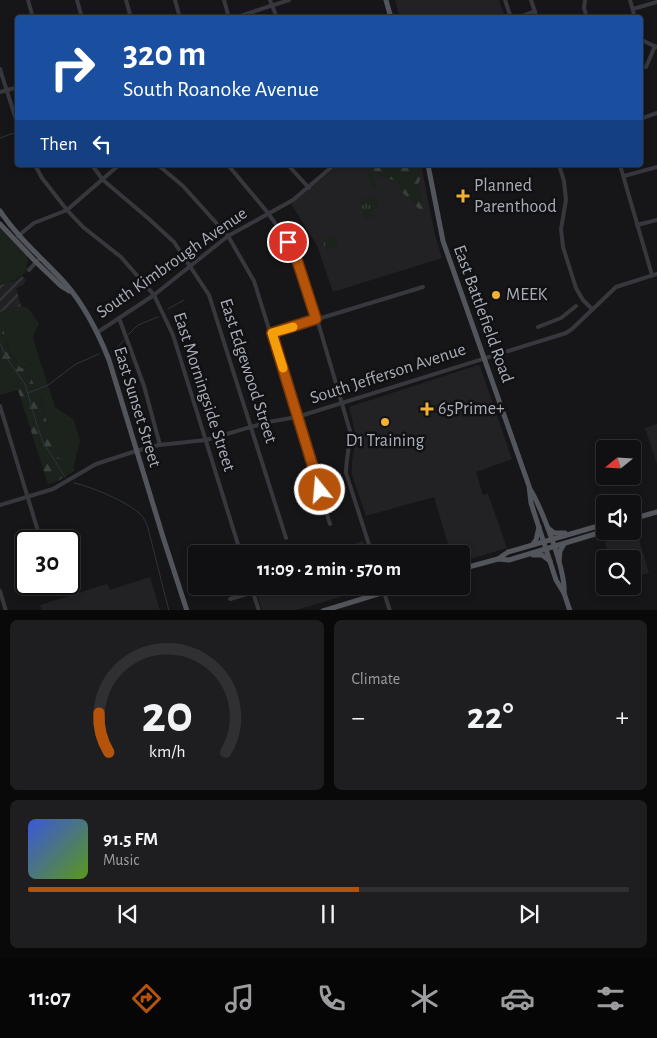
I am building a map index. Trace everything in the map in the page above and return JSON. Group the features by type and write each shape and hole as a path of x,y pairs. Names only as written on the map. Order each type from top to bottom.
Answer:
{"main road":[{"path":"386,0 390,15"},
{"name":"East Battlefield Road","path":"428,167 442,241 529,486"},
{"name":"East Sunset Street","path":"0,211 16,238 36,262 61,286 71,292"},
{"name":"East Sunset Street","path":"0,224 40,257 67,285 81,303 98,332 109,360 187,610"},
{"path":"529,486 538,501 559,564 563,577 564,594"},
{"path":"529,486 531,502 550,562 570,610"},
{"path":"641,516 657,512"},
{"path":"546,525 557,534 592,528"},
{"path":"531,546 536,540 539,527"},
{"path":"470,567 498,559 508,552 596,527"},
{"path":"513,558 596,534"},
{"path":"559,564 560,551 565,543"},
{"path":"498,559 504,560 538,554 546,557 550,562"},
{"path":"323,610 366,595"}],"street":[{"path":"28,0 32,15"},
{"path":"77,0 81,15"},
{"path":"126,0 130,15"},
{"path":"175,0 179,15"},
{"path":"224,0 229,15"},
{"path":"270,0 276,15"},
{"path":"244,15 289,0"},
{"path":"505,0 510,15"},
{"path":"531,0 536,15"},
{"path":"585,0 584,8 586,15"},
{"path":"630,0 634,15"},
{"path":"633,9 657,2"},
{"path":"643,40 656,47 646,66"},
{"path":"0,69 15,116"},
{"path":"0,92 15,88"},
{"path":"643,118 657,114"},
{"path":"624,176 657,166"},
{"name":"East Morningside Street","path":"36,167 66,210 83,227 121,257 154,295 173,335 238,545"},
{"name":"East Edgewood Street","path":"93,167 103,180 174,242 209,295 286,538"},
{"path":"16,238 34,223 66,210 117,167"},
{"path":"160,167 183,186 228,236 254,281 272,333 330,524"},
{"path":"230,167 268,213 296,257 350,431 346,473 369,545"},
{"path":"290,167 309,188"},
{"name":"South Kimbrough Avenue","path":"98,332 154,295 228,236 292,200 309,188 332,167"},
{"path":"559,167 564,181 566,200 561,229 563,247 576,288 583,300 592,309"},
{"path":"621,167 652,275"},
{"path":"637,225 657,220"},
{"path":"29,270 40,257"},
{"name":"South Jefferson Avenue","path":"0,505 58,487 96,464 136,451 160,445 206,440 268,422 297,417 484,357 566,333 616,287 657,274"},
{"path":"272,333 423,287"},
{"path":"538,327 561,318 576,306"},
{"path":"119,318 144,386 160,445"},
{"path":"0,406 38,530"},
{"path":"0,591 6,610"},
{"path":"230,599 243,595"},
{"path":"254,595 259,610"},
{"path":"385,595 390,610"}],"shaded area":[{"path":"395,0 499,0 504,15 399,15"},
{"path":"336,167 421,167 435,235 442,258 333,292 317,245 291,204"},
{"path":"22,276 26,280 23,285 16,288 21,306 0,312 0,285 15,281"},
{"path":"478,365 480,366 512,459 476,472 483,495 488,494 507,548 470,559 470,545 448,545 434,497 366,516 352,475 356,436 349,407"},
{"path":"657,424 657,464 645,428"},
{"path":"604,540 639,540 649,573 641,575 641,550 607,550"},
{"path":"363,541 364,545 351,545"},
{"path":"150,577 160,610 42,610 40,605 72,595 80,595 80,592 107,584 110,590"},
{"path":"257,595 347,595 296,610 262,610"}],"green space":[{"path":"365,167 419,167 421,177 418,184 425,209 420,210 400,190 394,180 382,178 374,170 373,174 378,189 373,188"},
{"path":"376,196 380,208 372,210 374,218 365,220 359,199"},
{"path":"0,229 27,256 28,262 26,267 28,269 16,280 0,285"},
{"path":"335,236 339,246 326,251 322,241"},
{"path":"21,306 28,308 39,324 33,336 34,342 55,407 73,419 80,440 74,471 60,480 68,473 58,460 41,398 31,381 30,375 35,366 31,363 25,368 21,368 12,355 4,334 0,312"},
{"path":"0,312 6,341 15,361 21,368 25,368 34,362 36,363 30,375 40,397 54,447 68,473 60,480 48,484 18,390 19,381 5,369 0,359"},
{"path":"0,359 6,369 19,381 18,390 0,395"}],"waterway":[{"path":"0,138 14,133"},
{"path":"168,309 184,300"},
{"path":"128,335 138,325 158,317"},
{"path":"112,350 118,347 124,340"},
{"path":"0,343 6,357 25,384 43,442 65,477"},
{"path":"28,393 48,385 76,364 99,354"},
{"path":"74,483 99,491 118,500 134,509 143,517 148,528 169,610"}],"slow traffic":[{"path":"283,368 272,333 293,327"}],"place":[{"name":"Planned Parenthood","path":"463,196"},
{"name":"MEEK","path":"496,295"},
{"name":"65Prime+","path":"427,409"},
{"name":"D1 Training","path":"385,422"}],"route":[{"path":"288,242 296,257 316,319 272,333 320,490"}]}
